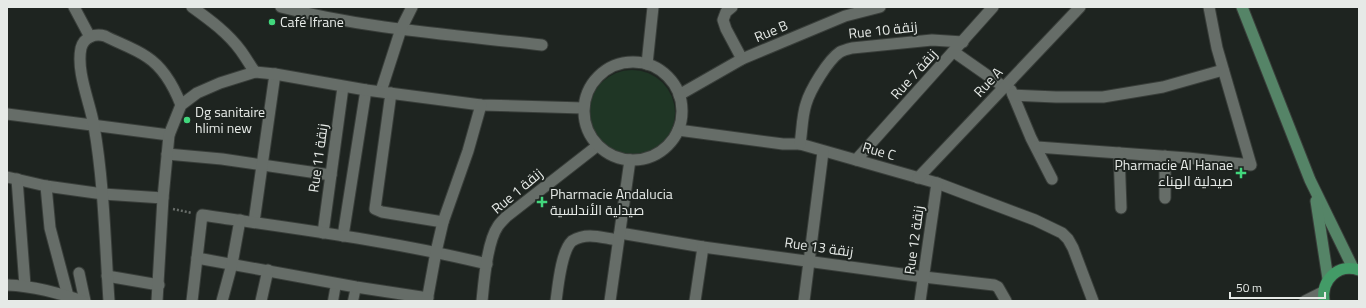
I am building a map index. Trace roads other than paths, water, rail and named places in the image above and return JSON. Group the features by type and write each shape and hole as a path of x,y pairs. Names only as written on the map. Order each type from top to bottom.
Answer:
{"main road":[{"path":"1242,7 1314,188 1356,269 1336,272 1328,279"},
{"path":"1314,188 1328,279 1324,296"}],"street":[{"path":"74,7 90,37"},
{"path":"192,7 228,35 255,72"},
{"path":"281,7 315,16 401,29 542,45"},
{"path":"412,7 401,29 386,92 374,209 382,212 443,222"},
{"path":"647,64 653,7"},
{"path":"732,7 726,12 723,20 726,29 742,59"},
{"name":"Rue B","path":"679,95 742,59 845,16 880,7"},
{"name":"Rue 7 زنقة","path":"856,160 993,7"},
{"name":"Rue A","path":"918,178 1080,7"},
{"path":"1037,147 1165,156 1251,165 1223,70 1209,7"},
{"path":"109,301 103,194 94,125 84,87 80,61 83,42 98,34 148,57 162,70 174,88 181,105"},
{"name":"Rue 10 زنقة","path":"800,144 805,105 829,61 839,52 852,48 932,40 963,42"},
{"path":"954,52 1006,85 1013,95 1031,138 1037,147 1052,179"},
{"path":"635,62 647,64 658,69 667,76 674,84 679,95 682,112 678,130 672,141 664,149 653,156 642,160 617,158 607,153 597,146 586,128 583,108 586,96 591,84 600,74 610,67 622,63 635,62"},
{"path":"1013,95 1103,97 1163,87 1223,70"},
{"path":"158,301 163,203 169,135 181,105 197,93 220,83 255,72 275,74 343,87 481,105 583,108"},
{"path":"254,222 275,74"},
{"name":"Rue 11 زنقة","path":"323,233 343,87"},
{"path":"343,236 366,90"},
{"path":"197,258 428,300 436,252 443,222 468,151 481,105"},
{"path":"7,114 169,135"},
{"name":"Rue C","path":"678,130 784,144 800,144 937,183 1035,220 1062,233 1068,239 1073,248 1092,301"},
{"name":"Rue 1 زنقة","path":"482,301 486,264 494,234 498,226 506,217 597,146"},
{"path":"804,301 824,152"},
{"path":"1119,153 1121,208"},
{"path":"167,154 331,175"},
{"path":"1165,156 1165,198"},
{"path":"610,301 630,160"},
{"path":"25,286 12,178 46,186 163,203"},
{"name":"Rue 12 زنقة","path":"920,301 937,183"},
{"path":"46,186 52,237 68,296"},
{"path":"192,301 202,215 343,236 436,252 486,264"},
{"path":"222,301 232,264 240,220"},
{"name":"Rue 13 زنقة","path":"556,301 560,271 566,250 572,242 580,238 590,236 619,236 703,246 924,277 994,285 998,287 1006,301"},
{"path":"695,301 703,246"},
{"path":"261,301 268,270"},
{"path":"7,285 25,286 54,292 84,301 79,273"},
{"path":"107,276 159,285"},
{"path":"333,301 336,284"},
{"path":"354,301 356,287"},
{"path":"1305,301 1324,296"}],"place":[{"name":"Café Ifrane","path":"272,22"},
{"name":"Dg sanitaire hlimi new","path":"187,120"},
{"name":"Pharmacie Al Hanae صيدلية الهناء","path":"1241,173"},
{"name":"Pharmacie Andalucia صيدلية الأندلسية","path":"542,202"}]}
